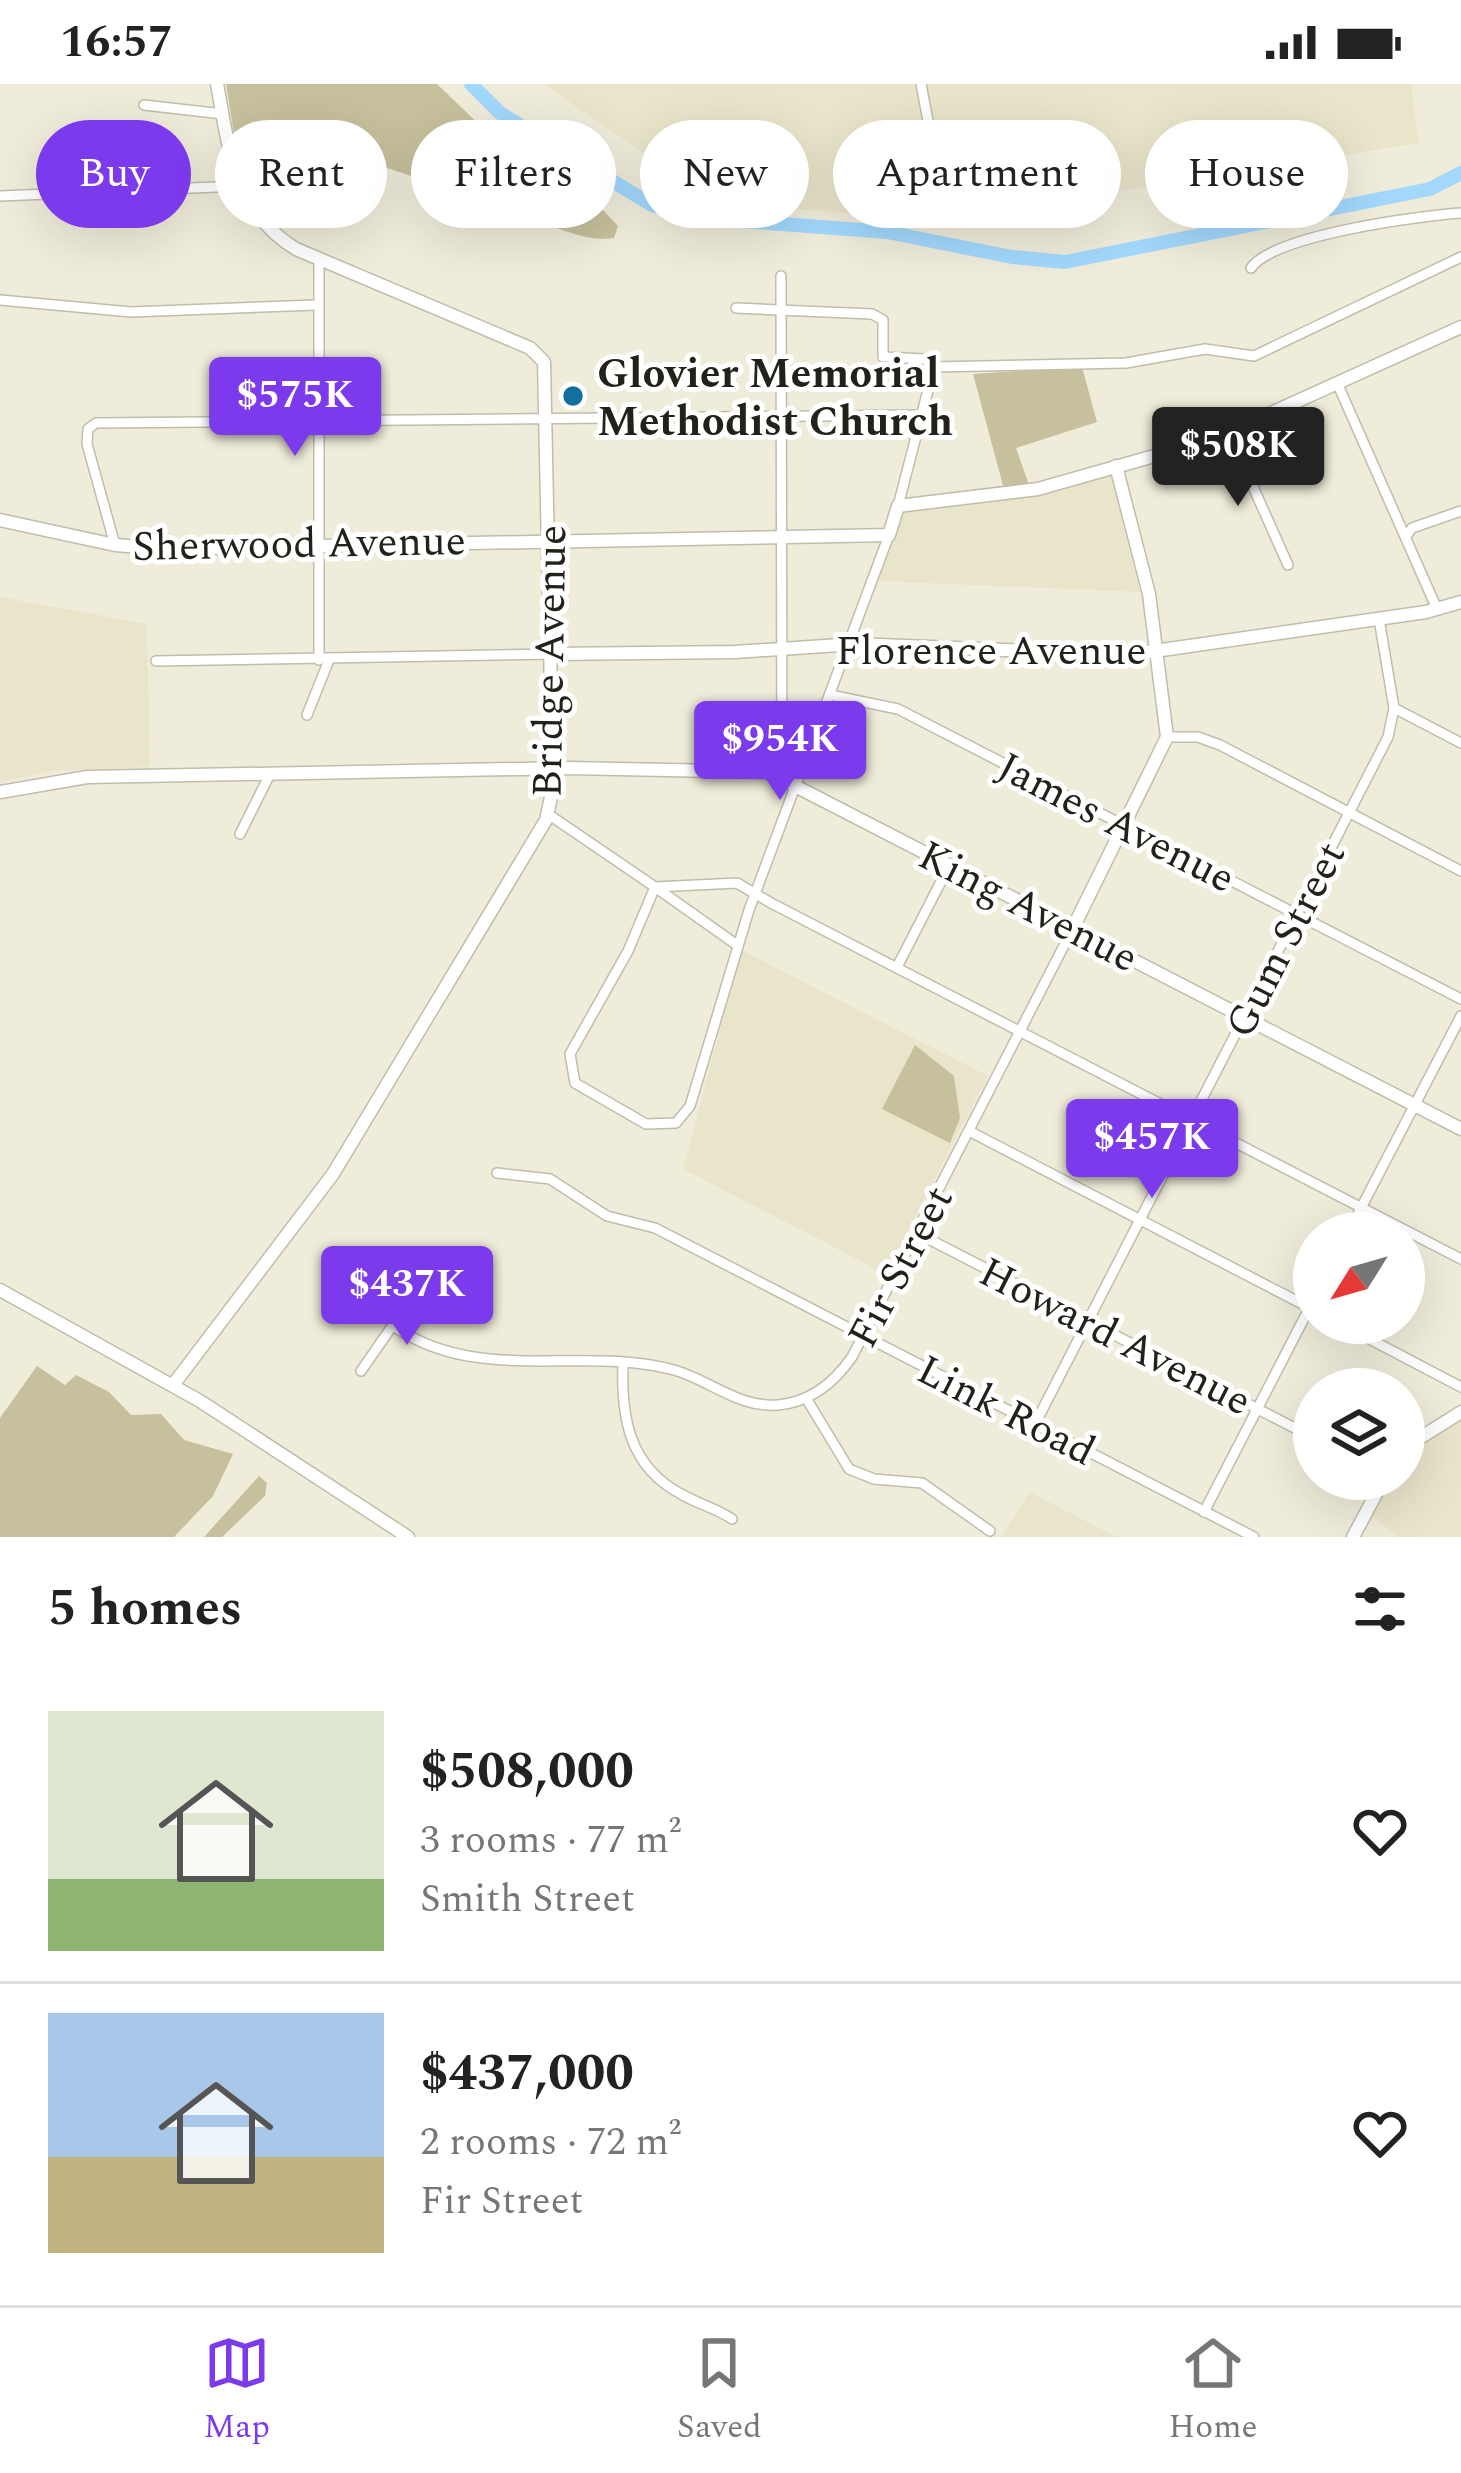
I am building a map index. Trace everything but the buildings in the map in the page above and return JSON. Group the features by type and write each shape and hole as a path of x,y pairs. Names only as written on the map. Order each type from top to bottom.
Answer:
{"street":[{"name":"Bridge Avenue","path":"217,84 224,120"},
{"path":"922,84 929,120"},
{"path":"144,105 223,114"},
{"path":"0,196 215,187"},
{"path":"1251,268 1269,251 1392,222 1461,213"},
{"name":"Bridge Avenue","path":"173,1385 333,1174 548,814 554,769 547,371 530,348 319,259 269,228"},
{"path":"736,308 878,316 883,320 883,357 925,359 934,367 1139,362 1205,349 1248,357 1461,256"},
{"path":"307,716 324,660 318,542 319,259"},
{"path":"782,276 778,311 789,780"},
{"path":"0,300 131,312 316,304"},
{"path":"898,506 1038,489 1229,433 1459,332"},
{"path":"655,887 628,952 570,1054 568,1069 581,1089 646,1124 662,1126 680,1120 690,1106 789,780 830,695 889,535 934,367"},
{"path":"1338,385 1437,609"},
{"path":"116,545 88,452 86,433 92,425 922,415"},
{"path":"1229,433 1288,566"},
{"path":"1116,466 1149,594 1167,737 1209,740 1461,871"},
{"path":"1407,535 1461,511"},
{"name":"Sherwood Avenue","path":"0,520 116,545 167,549 318,542 889,535"},
{"name":"Florence Avenue","path":"157,662 848,645 1157,652 1461,602"},
{"path":"1379,619 1394,708 1461,743"},
{"name":"James Avenue","path":"830,695 898,709 1461,999"},
{"name":"Gum Street","path":"1034,1424 1385,744 1394,708"},
{"name":"Fir Street","path":"806,1398 834,1379 863,1335 1126,826 1167,737"},
{"name":"King Avenue","path":"0,792 87,777 745,768 789,780 1461,1129"},
{"path":"240,834 270,774"},
{"path":"548,814 737,945"},
{"path":"897,967 950,865"},
{"path":"655,887 737,883 756,891 1461,1259"},
{"path":"1359,1212 1461,1016"},
{"path":"969,1131 1293,1296"},
{"name":"Link Road","path":"497,1173 560,1183 607,1216 655,1228 1254,1537"},
{"name":"Howard Avenue","path":"917,1233 1293,1427"},
{"path":"0,1290 173,1385 407,1537"},
{"path":"361,1372 411,1299"},
{"path":"394,1327 430,1347 465,1357 673,1370 755,1404 806,1398 849,1469 874,1479 922,1484 989,1531"},
{"path":"1204,1512 1293,1342"},
{"path":"1379,1344 1461,1387"},
{"path":"623,1365 625,1422 642,1461 675,1491 732,1519"},
{"path":"1425,1435 1461,1412"},
{"path":"1354,1537 1373,1500"}],"shaded area":[{"path":"226,84 437,84 475,120 411,120 411,176 387,168 387,120 232,120"},
{"path":"543,84 1411,84 1419,143 1348,154 1348,120 1145,120 1145,187 1121,191 1121,120 833,120 833,212 809,210 809,120 640,120 640,150 616,134 616,120 596,120"},
{"path":"618,226 614,238 555,228"},
{"path":"1082,367 1097,422 1016,448 1029,485 1004,489 973,374"},
{"path":"1110,472 1140,592 877,581 901,508 1030,496"},
{"path":"0,597 147,624 150,767 50,771 0,782"},
{"path":"741,950 988,1076 886,1274 683,1169"},
{"path":"915,1045 954,1076 960,1118 950,1143 882,1109"},
{"path":"37,1366 65,1385 76,1375 109,1392 131,1415 161,1414 184,1440 233,1454 213,1496 174,1537 0,1537 0,1418"},
{"path":"1461,1417 1461,1537 1398,1537 1372,1516 1380,1500 1425,1500 1425,1439"},
{"path":"259,1476 267,1483 265,1496 222,1537 204,1537"},
{"path":"1029,1492 1117,1537 1002,1537"}],"waterway":[{"path":"471,84 500,113 652,205 703,218 887,232 1012,257 1065,262 1430,189 1461,173"}],"place":[{"name":"Glovier Memorial Methodist Church","path":"573,396"}]}
